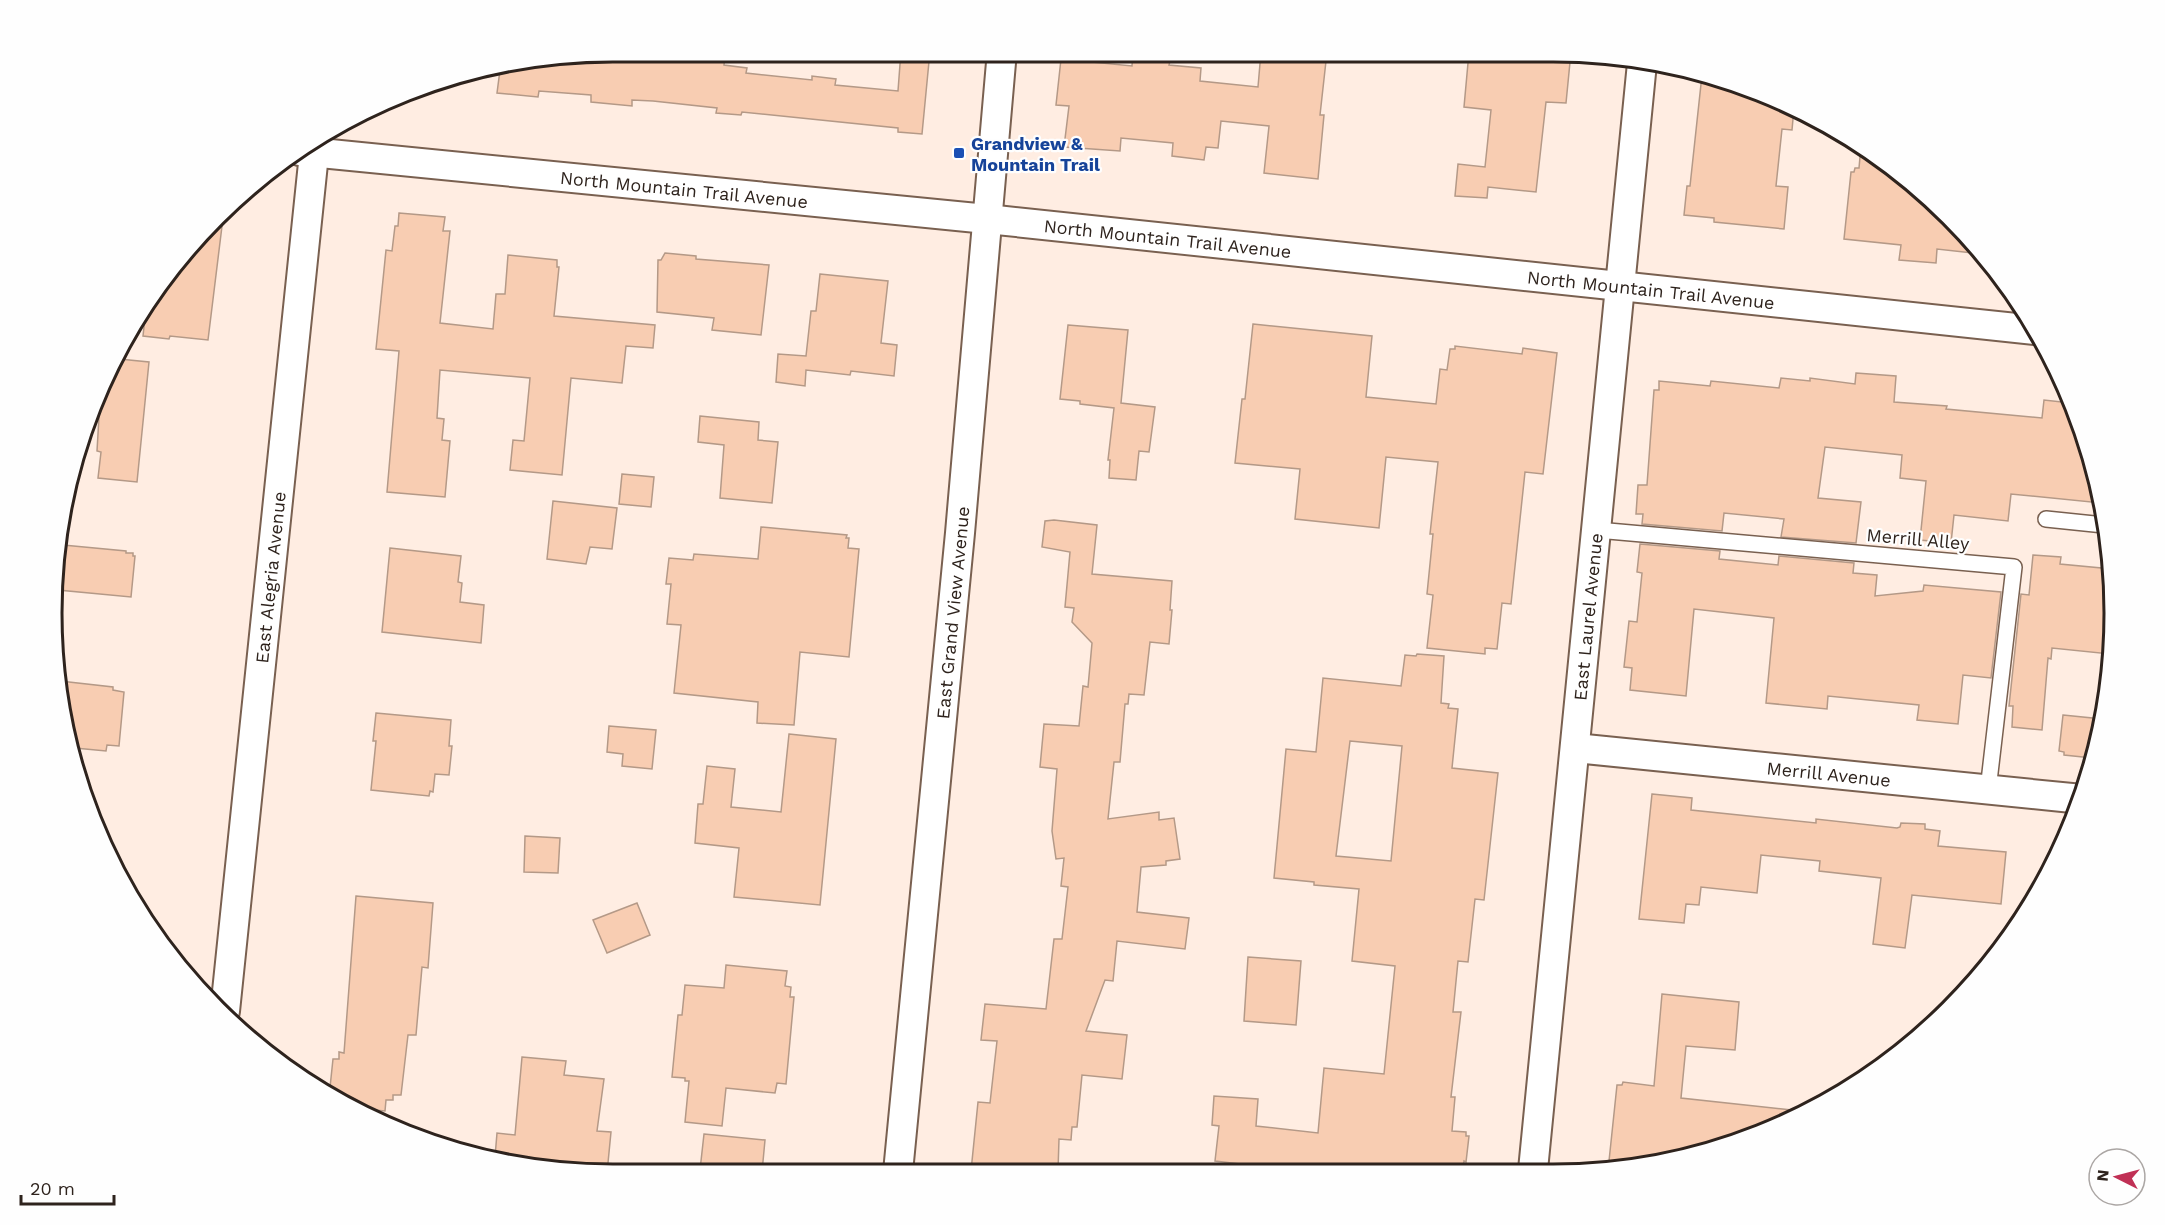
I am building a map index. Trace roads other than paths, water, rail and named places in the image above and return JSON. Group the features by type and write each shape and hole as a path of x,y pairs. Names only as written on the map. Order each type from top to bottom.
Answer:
{"street":[{"name":"East Grand View Avenue","path":"899,1164 960,533 1001,62"},
{"name":"East Laurel Avenue","path":"1534,1164 1641,69"},
{"name":"North Mountain Trail Avenue","path":"313,149 2025,329"},
{"name":"East Alegria Avenue","path":"226,1005 309,152"},
{"name":"Merrill Avenue","path":"1575,748 2071,798"}],"lane":[{"path":"2046,519 2096,524"},
{"name":"Merrill Alley","path":"1597,530 2014,567 1988,790"}],"place":[{"name":"Grandview & Mountain Trail","path":"959,153"}]}
